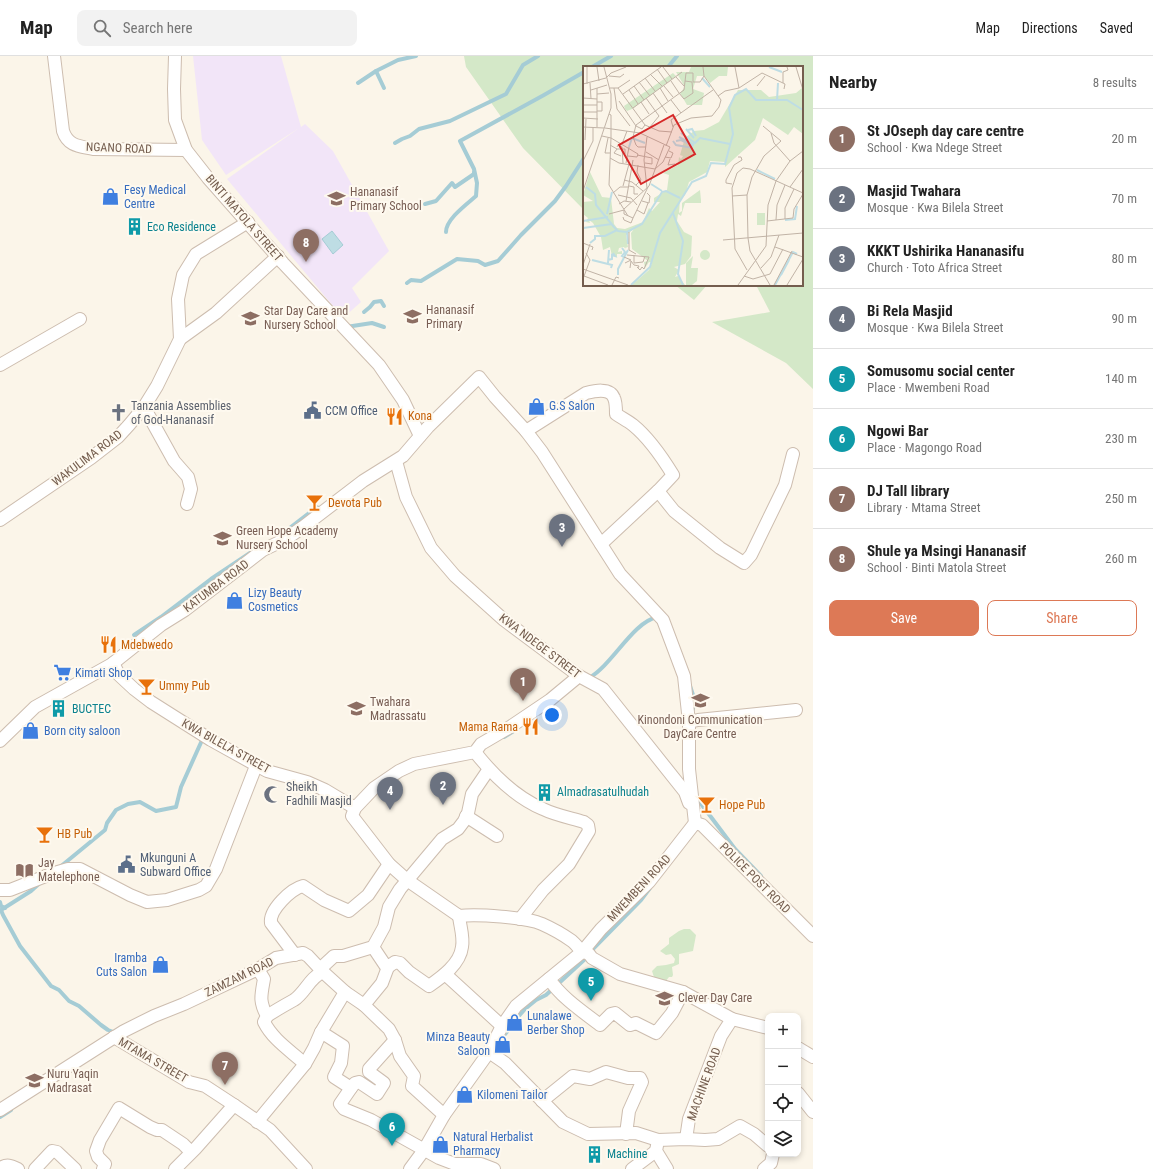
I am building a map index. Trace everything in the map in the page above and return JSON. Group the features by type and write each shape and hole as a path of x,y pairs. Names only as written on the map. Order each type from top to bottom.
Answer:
{"street":[{"name":"NGANO ROAD","path":"54,56 63,131 65,138 71,143 92,149 186,150"},
{"name":"BINTI MATOLA STREET","path":"175,56 175,120 186,150 208,178 324,308 379,365 403,400 420,436"},
{"name":"WAKULIMA ROAD","path":"180,339 178,299 183,275 196,254 248,222"},
{"name":"WAKULIMA ROAD","path":"0,520 103,449 129,425 144,407 157,386 180,339 216,313 278,256"},
{"path":"0,365 80,319"},
{"name":"KATUMBA ROAD","path":"0,741 35,707 113,663 161,625 185,610 263,550 286,539 363,481 403,456 420,436 479,377 526,431"},
{"path":"601,544 673,475 647,439 633,425 616,414 614,397 611,393 595,391 586,393 526,431 542,452 620,574 663,620 684,676 689,722 689,770 695,823"},
{"path":"144,407 174,461 188,477 191,490 187,504"},
{"path":"658,491 674,511 720,548 744,563 751,555 785,485 793,454"},
{"name":"KWA NDEGE STREET","path":"396,461 406,497 435,554 455,576 504,620 579,676 603,689 685,792 695,823"},
{"name":"KWA BILELA STREET","path":"113,663 119,675 141,695 183,723 256,766 267,771 307,782 325,790 355,808"},
{"path":"579,676 550,700 516,724 481,744 475,752 414,764 399,771 374,788 355,808 352,816 389,864 407,880 459,916 471,915 520,920 542,924 572,941 582,952 589,954 592,958 620,974 683,992 732,1018 765,1027"},
{"path":"689,722 796,710"},
{"path":"475,752 489,769 520,797 543,810 584,822 588,825 589,832 569,864 543,890 520,920"},
{"path":"0,890 10,890 51,874 80,869 130,895 147,902 167,900 199,890 206,886 216,869 256,766"},
{"path":"305,1064 273,1036 264,1022 267,1016 286,1003 294,1000 334,956 342,956 373,947 384,927 389,907 407,880 442,839 458,829 468,813 472,794 489,769"},
{"path":"466,816 497,836"},
{"name":"POLICE POST ROAD","path":"695,823 702,825 813,936"},
{"name":"MWEMBENI ROAD","path":"410,1169 424,1150 444,1115 489,1052 502,1026 516,1006 582,952 600,929 648,882 695,823"},
{"path":"294,955 271,923 270,918 274,910 284,900 298,888 303,886 324,900 349,911 368,896 389,864"},
{"path":"364,1005 382,983 388,967 395,962 400,963 409,972 429,986 445,974 459,957 463,946 459,916"},
{"path":"373,947 384,965 388,967"},
{"name":"ZAMZAM ROAD","path":"2,1106 144,1020 184,1004 258,969 276,958 303,954 308,956 345,992 364,1005 389,1029 395,1040 400,1056 414,1076 412,1086 444,1115"},
{"path":"258,969 264,979 260,999 267,1016"},
{"path":"445,974 502,1026"},
{"path":"549,978 555,987 566,998 600,1025 611,1014 615,1013 630,1025 636,1022 656,1034 672,1013 683,992"},
{"path":"258,1122 305,1064 321,1032 345,992"},
{"name":"MACHINE ROAD","path":"686,1139 689,1119 721,1036 732,1018"},
{"path":"321,1032 343,1046 341,1063 334,1077 350,1088"},
{"name":"MTAMA STREET","path":"114,1037 189,1082 205,1086 234,1104 270,1130 302,1168"},
{"path":"395,1040 369,1069 369,1072 384,1082 377,1094 359,1082 355,1083 340,1104 344,1109 371,1120 439,1158 455,1164 481,1164 494,1169"},
{"path":"800,1049 813,1057"},
{"path":"489,1052 505,1063 563,1122 588,1134 636,1133 657,1146 668,1169"},
{"path":"542,1101 573,1076 590,1079 606,1072 628,1078 640,1078 642,1082 629,1110 626,1134"},
{"path":"801,1097 813,1112"},
{"path":"182,1167 190,1153 234,1104"},
{"path":"103,1169 105,1164 98,1157 96,1151 100,1140 119,1108 150,1127 157,1130 162,1130 183,1144 190,1153"},
{"path":"632,1169 657,1146 686,1139 718,1139 740,1126 754,1134 765,1143"},
{"path":"35,1169 52,1152 57,1152 75,1169"},
{"path":"764,1169 770,1164 773,1157"},
{"path":"0,1169 3,1166 8,1165 18,1169"}],"shaded area":[{"name":"Hananasif Primary School","path":"193,56 281,56 301,127 305,124 333,151 389,251 352,288 361,302 343,318 227,179 299,128 226,175 202,140"}],"green space":[{"path":"464,56 813,56 813,389 786,363 712,322 770,312 757,286 803,286 803,66 583,66 583,209 523,148 466,67"},
{"path":"676,286 706,286 694,300"},
{"path":"684,929 690,929 696,935 693,951 679,954 679,964 672,967 672,977 669,977 665,982 659,983 654,977 652,971 657,966 674,963 675,959 671,954 666,955 660,951 669,944 669,938"}],"water":[{"path":"332,231 343,245 333,254 322,239"}],"waterway":[{"path":"358,83 376,71 398,60 416,56"},
{"path":"395,143 410,136 419,129 450,121 506,94 523,65 538,56"},
{"path":"594,66 611,56"},
{"path":"669,66 677,56"},
{"path":"376,71 384,88"},
{"path":"446,232 449,222 453,217 476,196 477,183 474,169 460,141 583,73"},
{"path":"407,283 411,280 421,281 457,259 478,261 485,265 498,261 521,235 555,201 583,160"},
{"path":"425,204 436,201 452,183 455,187 474,174 474,172"},
{"path":"364,312 374,302 381,301 384,306"},
{"path":"346,327 372,323 384,327"},
{"path":"278,537 317,507"},
{"path":"134,635 161,617 211,579 253,551"},
{"path":"589,678 598,672 639,627 657,617"},
{"path":"690,686 693,695 693,709"},
{"path":"504,737 517,729"},
{"path":"60,867 105,830 107,823 116,810 128,804 140,802 156,811 176,807 181,787 203,738"},
{"path":"696,797 735,849 761,876"},
{"path":"41,882 31,891 1,910 3,915 20,946 51,986 59,990 69,1001 79,1006 101,1025 116,1033"},
{"path":"589,953 641,900 650,888"},
{"path":"0,902 1,906 5,908"},
{"path":"501,1039 525,1009 536,1000 546,995 584,960"},
{"path":"0,1117 11,1110"}],"place":[{"name":"Fesy Medical Centre","path":"111,197"},
{"name":"Hananasif Primary School","path":"337,199"},
{"name":"Eco Residence","path":"134,227"},
{"name":"Shule ya Msingi Hananasif","path":"306,262"},
{"name":"Hananasif Primary","path":"413,317"},
{"name":"Star Day Care and Nursery School","path":"251,318"},
{"name":"G.S Salon","path":"536,406"},
{"name":"CCM Office","path":"312,411"},
{"name":"Tanzania Assemblies of God-Hananasif","path":"118,413"},
{"name":"Kona","path":"395,416"},
{"name":"Devota Pub","path":"315,503"},
{"name":"Green Hope Academy Nursery School","path":"223,538"},
{"name":"KKKT Ushirika Hananasifu","path":"562,547"},
{"name":"Lizy Beauty Cosmetics","path":"235,600"},
{"name":"Mdebwedo","path":"108,645"},
{"name":"Kimati Shop","path":"62,673"},
{"name":"Ummy Pub","path":"146,686"},
{"name":"St JOseph day care centre","path":"523,701"},
{"name":"Kinondoni Communication DayCare Centre","path":"700,701"},
{"name":"BUCTEC","path":"59,709"},
{"name":"Twahara Madrassatu","path":"357,709"},
{"name":"Mama Rama","path":"531,727"},
{"name":"Born city saloon","path":"31,731"},
{"name":"Almadrasatulhudah","path":"544,792"},
{"name":"Sheikh Fadhili Masjid","path":"273,794"},
{"name":"Masjid Twahara","path":"443,805"},
{"name":"Hope Pub","path":"706,805"},
{"name":"Bi Rela Masjid","path":"390,810"},
{"name":"HB Pub","path":"44,834"},
{"name":"Mkunguni A Subward Office","path":"127,865"},
{"name":"Jay Matelephone","path":"25,870"},
{"name":"Iramba Cuts Salon","path":"160,965"},
{"name":"Clever Day Care","path":"665,998"},
{"name":"Somusomu social center","path":"591,1001"},
{"name":"Lunalawe Berber Shop","path":"514,1023"},
{"name":"Minza Beauty Saloon","path":"503,1044"},
{"name":"Nuru Yaqin Madrasat","path":"34,1081"},
{"name":"DJ Tall library","path":"225,1085"},
{"name":"Kilomeni Tailor","path":"464,1095"},
{"name":"Natural Herbalist Pharmacy","path":"440,1144"},
{"name":"Ngowi Bar","path":"392,1146"},
{"name":"Machine","path":"594,1154"}]}
